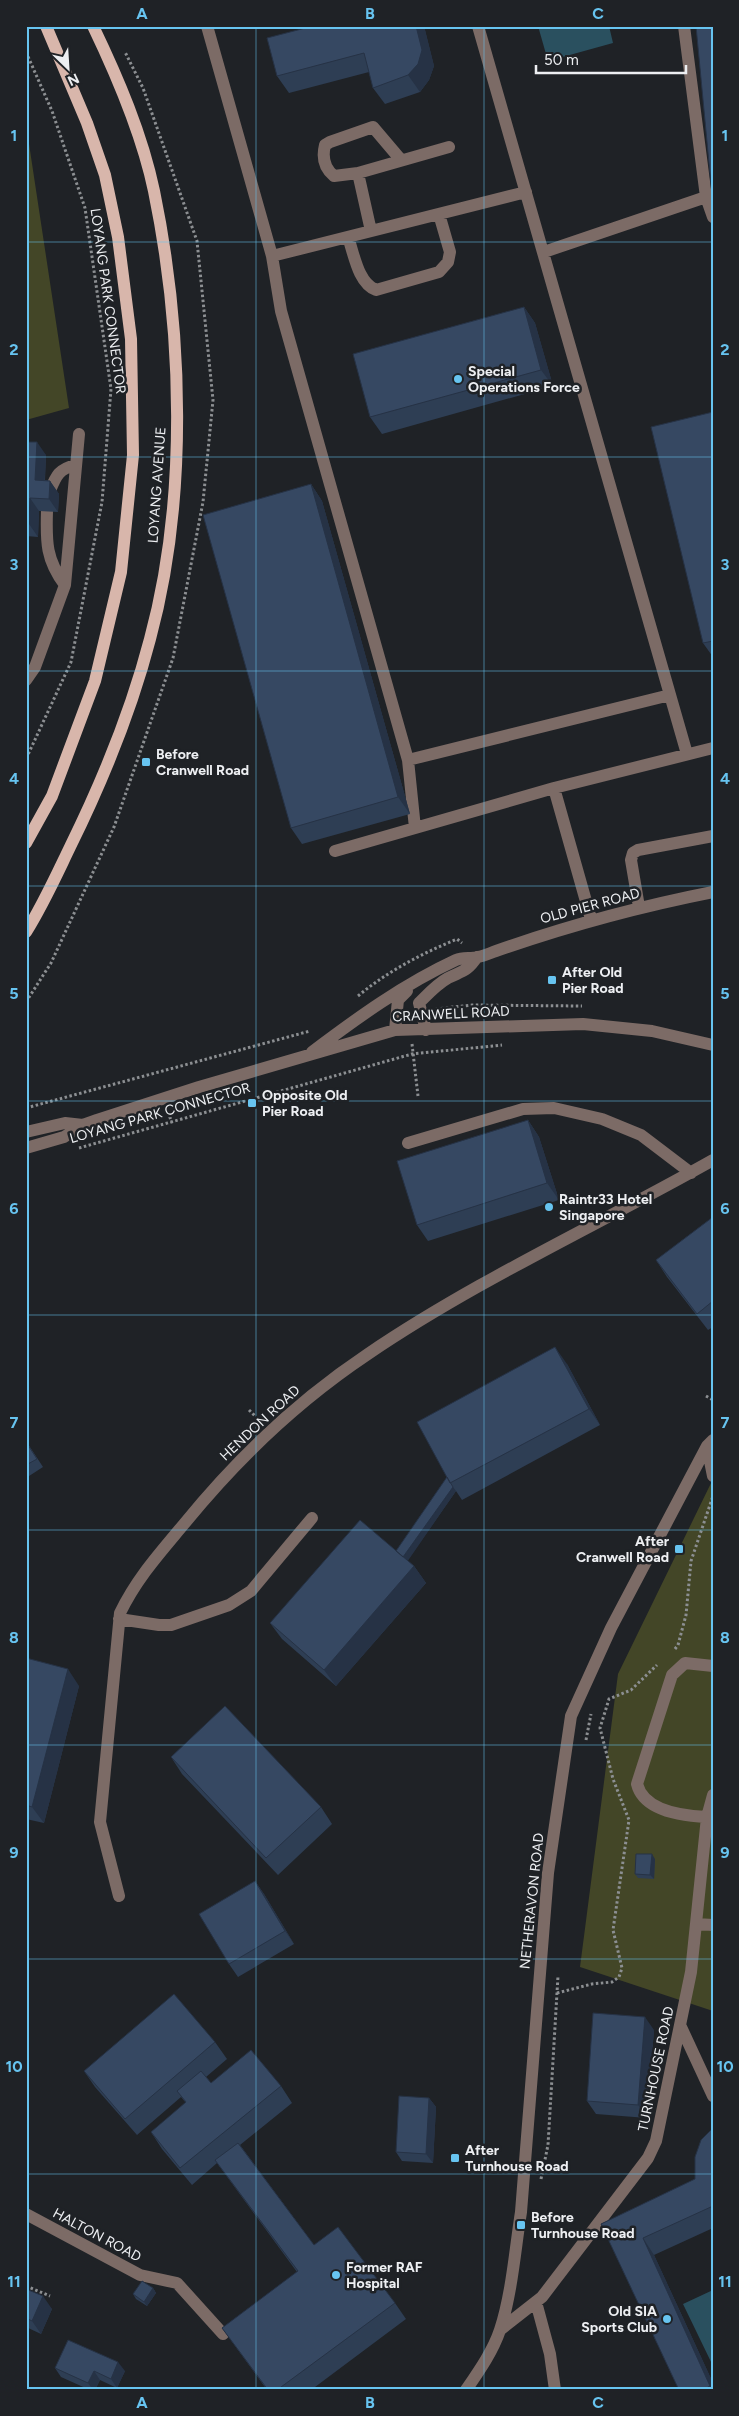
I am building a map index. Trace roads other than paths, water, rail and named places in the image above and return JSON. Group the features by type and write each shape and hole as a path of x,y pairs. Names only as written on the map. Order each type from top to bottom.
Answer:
{"main road":[{"name":"LOYANG AVENUE","path":"26,843 52,796 95,681 121,572 133,455 130,339 118,237 105,175 87,122 46,26"},
{"name":"LOYANG AVENUE","path":"26,932 39,910 96,795 115,749 136,688 151,637 165,563 176,455 175,360 170,293 154,190 135,128 108,58 93,26"}],"street":[{"path":"207,26 272,256 281,311 408,760 415,828"},
{"path":"478,26 687,754"},
{"path":"684,26 706,197 713,217"},
{"path":"401,160 373,127 325,144 323,154 329,172 334,176 358,173 449,147"},
{"path":"358,173 372,231"},
{"path":"272,256 526,192"},
{"path":"544,252 706,197"},
{"path":"348,237 363,280 368,287 376,290 439,272 448,262 450,252 439,214"},
{"path":"26,680 35,666 65,585 79,434"},
{"path":"49,493 55,478 64,468 76,465"},
{"path":"47,511 46,537 53,569 65,585"},
{"path":"408,760 670,695"},
{"path":"334,851 554,788 713,748"},
{"path":"554,788 591,919"},
{"path":"640,907 631,860 632,853 638,850 713,836"},
{"name":"OLD PIER ROAD","path":"308,1055 367,1011 420,978 458,959 477,957 541,934 591,919 713,892"},
{"name":"OLD PIER ROAD","path":"426,1030 419,1003 431,990 447,978 467,970 477,957"},
{"name":"OLD PIER ROAD","path":"395,1030 398,1000 420,978"},
{"name":"CRANWELL ROAD","path":"26,1148 64,1137 83,1125 199,1087 395,1030 583,1024 652,1031 713,1045"},
{"path":"408,1143 523,1109 554,1108 602,1119 641,1135 691,1173"},
{"name":"CRANWELL ROAD","path":"26,1132 65,1123 83,1125"},
{"name":"HENDON ROAD","path":"119,1896 100,1822 119,1619 134,1584 210,1491 302,1403 367,1354 453,1301 713,1160"},
{"path":"710,1443 713,1476"},
{"name":"NETHERAVON ROAD","path":"466,2390 480,2369 500,2330 521,2212 548,1873 571,1716 611,1628 710,1443"},
{"path":"119,1619 159,1626 171,1625 229,1604 250,1591 312,1518"},
{"path":"710,1822 660,1808 639,1791 637,1784 672,1675 684,1663 713,1666"},
{"name":"TURNHOUSE ROAD","path":"500,2330 536,2302 648,2158 656,2141 692,1972 696,1924 713,1795"},
{"path":"696,1924 713,1925"},
{"path":"680,2027 713,2096"},
{"name":"HALTON ROAD","path":"26,2214 140,2275 177,2283 223,2334"},
{"path":"588,2237 615,2224"},
{"path":"536,2302 550,2354 555,2390"}],"water":[{"path":"538,26 609,26 613,43 548,61"},
{"path":"713,2290 713,2366 683,2304"}],"place":[{"name":"Special Operations Force","path":"458,379"},
{"name":"Before Cranwell Road","path":"146,762"},
{"name":"After Old Pier Road","path":"552,980"},
{"name":"Opposite Old Pier Road","path":"252,1103"},
{"name":"Raintr33 Hotel Singapore","path":"549,1207"},
{"name":"After Cranwell Road","path":"679,1549"},
{"name":"After Turnhouse Road","path":"455,2158"},
{"name":"Before Turnhouse Road","path":"521,2225"},
{"name":"Former RAF Hospital","path":"336,2275"},
{"name":"Old SIA Sports Club","path":"667,2319"}]}
